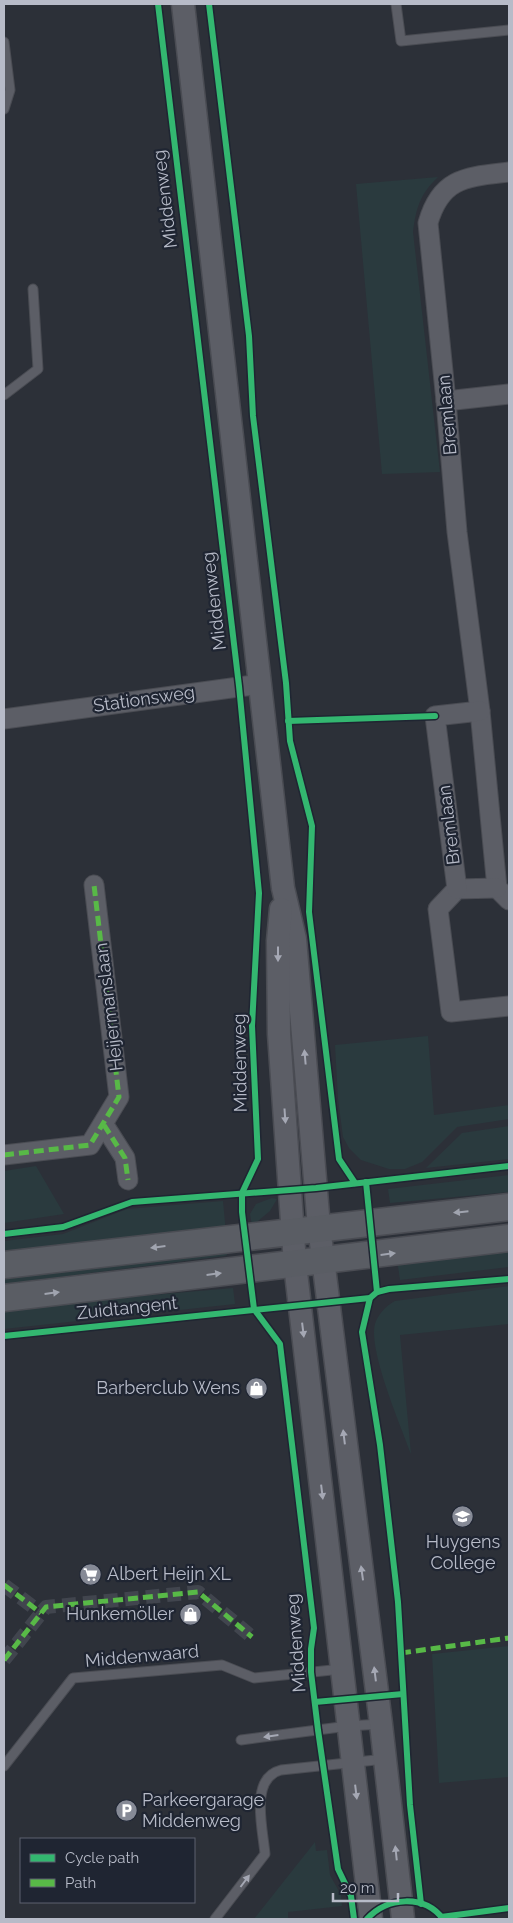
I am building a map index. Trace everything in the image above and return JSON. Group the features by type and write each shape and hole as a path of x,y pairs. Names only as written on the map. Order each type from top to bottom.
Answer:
{"main road":[{"path":"4,1265 319,1227 509,1207"},
{"name":"Zuidtangent","path":"4,1298 322,1262 509,1238"}],"street":[{"name":"Middenweg","path":"183,4 261,684 282,888 295,939 322,1262 381,1724 403,1919"},
{"name":"Bremlaan","path":"456,889 503,894 457,532 428,223 433,206 444,191 459,180 476,175 509,172"},
{"path":"446,401 509,394"},
{"name":"Stationsweg","path":"4,719 261,684"},
{"name":"Bremlaan","path":"480,712 436,716 456,889 438,909 450,1012 509,1006"},
{"name":"Heijermanslaan","path":"4,1155 90,1145 104,1125 119,1097 94,885"},
{"name":"Middenweg","path":"282,888 278,940 279,1034 295,1264 352,1762 372,1919"},
{"path":"104,1125 125,1158 128,1180"}],"lane":[{"path":"396,4 400,41 509,30"},
{"path":"4,42 10,90 4,109"},
{"path":"4,395 38,369 33,289"},
{"name":"Middenwaard","path":"4,1766 73,1678 222,1665 254,1678 342,1669"},
{"path":"241,1740 348,1726 381,1724"},
{"path":"215,1919 265,1854 261,1795 267,1777 272,1772 385,1759"}],"shaded area":[{"path":"438,177 427,189 420,202 413,232 440,472 382,474 356,184"},
{"path":"428,1036 434,1115 509,1105 509,1119 457,1127 422,1162 405,1169 389,1169 361,1160 349,1148 343,1137 338,1099 335,1045"},
{"path":"509,1126 509,1159 426,1168 462,1133"},
{"path":"36,1166 64,1214 4,1223 4,1171"},
{"path":"509,1175 509,1192 390,1203 388,1189"},
{"path":"272,1198 277,1199 270,1211 252,1226 250,1214 256,1204"},
{"path":"223,1201 226,1233 4,1256 4,1241 63,1234 127,1209"},
{"path":"227,1248 227,1255 224,1256 4,1284 4,1273"},
{"path":"509,1249 509,1267 400,1280 397,1259"},
{"path":"509,1286 509,1324 400,1335 411,1454 376,1351 374,1336 378,1317 395,1301"},
{"path":"233,1288 235,1304 4,1329 4,1308"},
{"path":"509,1646 509,1777 439,1783 432,1654"},
{"path":"315,1842 316,1851 327,1850 330,1875 341,1895 342,1906 288,1912 288,1919 254,1919"}],"tunnel":[{"path":"4,1585 41,1613"},
{"path":"4,1660 46,1607 198,1592 252,1637"}],"marked path":[{"path":"4,1155 90,1145 119,1097 94,885"},
{"path":"104,1125 125,1158 128,1180"},
{"path":"4,1585 41,1613"},
{"path":"4,1660 46,1607 198,1592 252,1637"},
{"path":"401,1653 509,1638"}],"cycle path":[{"path":"158,4 239,686 259,893 252,1026 258,1159 242,1193 242,1212 254,1309 280,1344 314,1628 311,1649 311,1672 318,1730 338,1869 351,1896 354,1919"},
{"path":"209,4 249,336 253,416 286,683 290,741 312,826 309,912 339,1159 355,1183"},
{"path":"288,721 435,716"},
{"path":"4,1234 63,1227 132,1202 316,1188 509,1166"},
{"path":"366,1182 377,1292"},
{"path":"4,1336 370,1298 377,1292 389,1289 509,1279"},
{"path":"370,1298 362,1332 380,1445 398,1602 410,1805 421,1904"},
{"path":"315,1702 403,1694"},
{"path":"367,1919 385,1906 405,1901 426,1905 443,1919"},
{"path":"441,1917 509,1908"}],"place":[{"name":"Barberclub Wens","path":"256,1388"},
{"name":"Huygens College","path":"463,1517"},
{"name":"Albert Heijn XL","path":"91,1574"},
{"name":"Hunkemöller","path":"190,1614"},
{"name":"Parkeergarage Middenweg","path":"126,1810"}]}
